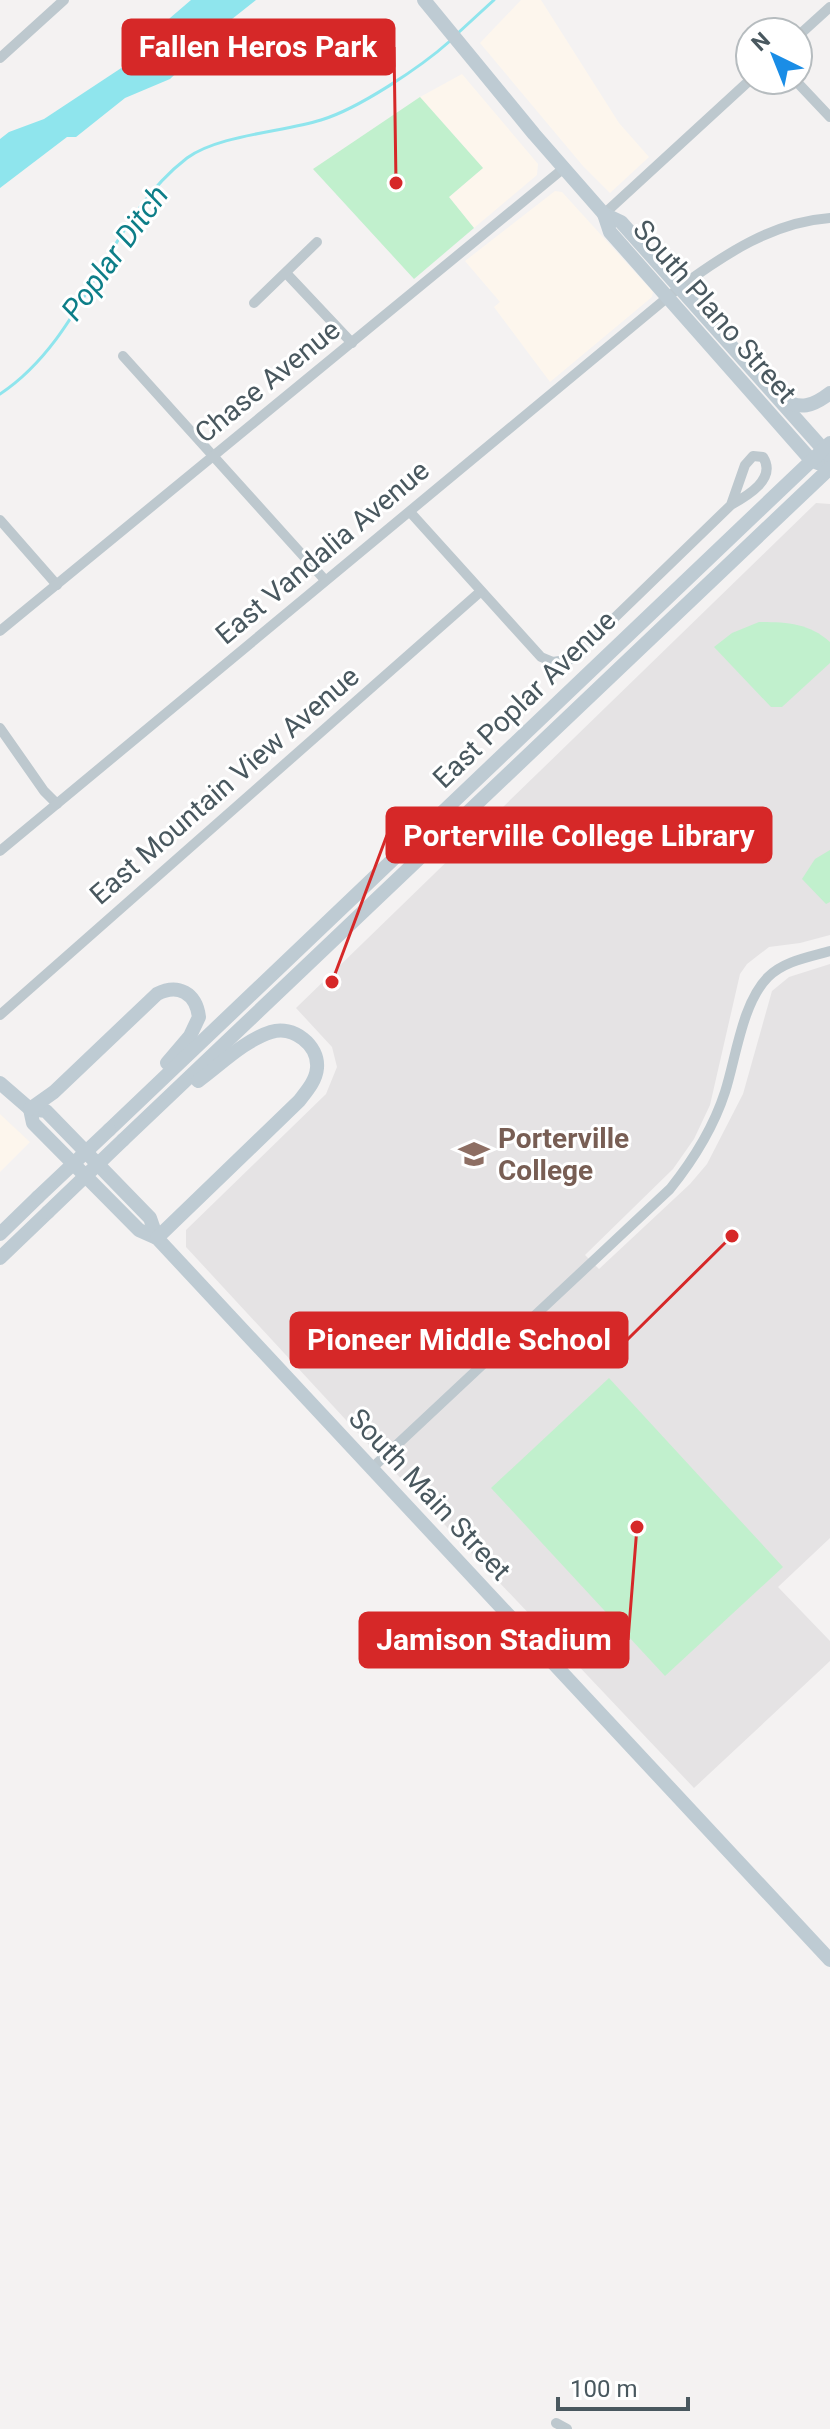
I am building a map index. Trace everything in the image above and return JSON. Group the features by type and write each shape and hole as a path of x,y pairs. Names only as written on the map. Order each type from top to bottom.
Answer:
{"main road":[{"name":"South Plano Street","path":"424,0 604,214 610,232 675,292 826,446 830,468"},
{"name":"South Plano Street","path":"675,292 811,460 830,468"},
{"path":"768,388 797,406 810,406 830,393"},
{"name":"East Poplar Avenue","path":"0,1234 826,446"},
{"name":"East Poplar Avenue","path":"0,1258 830,468"},
{"path":"30,1109 54,1092 157,994 174,988 184,991 195,1002 199,1012 195,1029 109,1130"},
{"path":"156,1111 270,1032 296,1034 307,1042 316,1060 314,1078 299,1101 157,1238"},
{"name":"South Main Street","path":"0,1083 30,1109 33,1123 139,1230 157,1238 830,1960"}],"street":[{"path":"0,58 64,0"},
{"path":"814,22 830,7"},
{"path":"604,214 734,95"},
{"path":"810,96 830,117"},
{"name":"Chase Avenue","path":"0,631 564,168"},
{"name":"East Vandalia Avenue","path":"0,851 719,258 760,236 793,225 830,218"},
{"path":"254,303 317,242"},
{"path":"286,273 352,343"},
{"path":"123,356 325,580"},
{"name":"East Poplar Avenue","path":"480,592 541,657 553,662 572,659 731,505 748,495 764,479 768,465 763,457 753,456 745,465 731,505"},
{"path":"410,512 480,592"},
{"path":"0,520 57,585"},
{"name":"East Mountain View Avenue","path":"0,1015 480,592"},
{"path":"0,728 44,791 57,804"},
{"path":"371,1469 670,1189 692,1162 708,1134 724,1096 747,1014 757,990 770,975 784,966 830,951"},
{"path":"558,2429 556,2423 567,2429"}],"shaded area":[{"path":"521,0 541,0 619,123 649,157 610,193 583,166 480,43"},
{"path":"462,74 538,164 537,175 474,228 449,197 483,168 420,97"},
{"path":"555,191 562,192 653,292 652,297 550,382 494,307 500,302 465,261"},
{"name":"Porterville College","path":"816,503 830,504 830,935 769,947 747,964 740,974 710,1105 694,1139 673,1169 585,1255 599,1269 690,1184 707,1164 743,1094 772,991 789,977 830,964 830,1538 778,1587 830,1641 830,1661 694,1788 392,1469 391,1460 378,1447 370,1446 186,1247 186,1230 326,1094 337,1067 332,1047 296,1008"},
{"path":"0,1114 30,1142 0,1172"}],"green space":[{"path":"420,97 483,168 449,197 474,228 414,279 313,169"},
{"path":"759,622 797,625 814,631 830,642 830,663 782,707 771,707 714,647 732,633"},
{"path":"830,850 830,902 826,904 802,879 815,859"},
{"path":"609,1378 783,1567 665,1676 491,1488"}],"water":[{"path":"191,0 256,0 170,79 125,98 76,137 67,137 0,188 0,139 9,132 44,119 144,53 170,18"}],"waterway":[{"name":"Poplar Ditch","path":"458,33 494,0"},
{"name":"Poplar Ditch","path":"0,394 29,370 54,342 136,213 159,184 187,158 216,144 336,115 388,86 450,41"}],"place":[{"name":"Fallen Heros Park","path":"396,183"},
{"name":"Porterville College Library","path":"332,982"},
{"name":"Porterville College","path":"474,1154"},
{"name":"Pioneer Middle School","path":"732,1236"},
{"name":"Jamison Stadium","path":"637,1527"}]}
